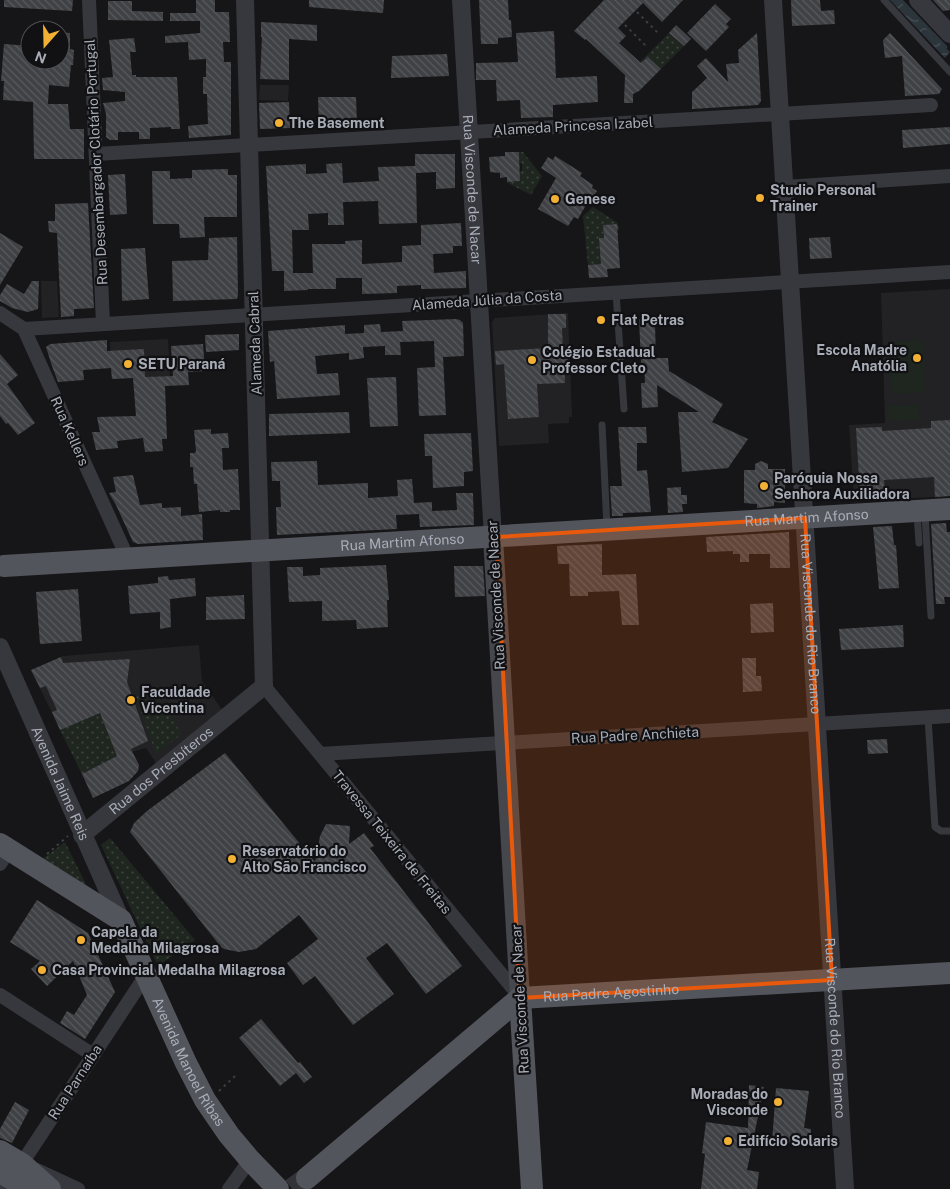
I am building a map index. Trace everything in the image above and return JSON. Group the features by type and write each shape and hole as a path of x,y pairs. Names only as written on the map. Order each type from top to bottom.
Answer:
{"main road":[{"name":"Rua Martim Afonso","path":"4,566 950,509"},
{"name":"Rua Visconde de Nacar","path":"493,537 532,1189"},
{"path":"3,852 33,864 120,920"},
{"name":"Avenida Manoel Ribas","path":"120,920 205,1100 250,1160 278,1189"},
{"name":"Rua Padre Agostinho","path":"520,998 950,973"},
{"path":"307,1178 520,998"},
{"path":"0,1151 13,1178 38,1189"},
{"path":"13,1178 50,1189"}],"street":[{"name":"Rua Desembargador Clotário Portugal","path":"89,0 103,324"},
{"name":"Alameda Cabral","path":"245,0 264,686"},
{"name":"Rua Visconde de Nacar","path":"461,0 493,537"},
{"name":"Rua Visconde do Rio Branco","path":"773,0 845,1189"},
{"path":"918,0 950,34"},
{"name":"Alameda Princesa Izabel","path":"96,154 931,105"},
{"path":"785,186 950,176"},
{"name":"Alameda Júlia da Costa","path":"24,329 950,272"},
{"path":"0,313 24,329"},
{"name":"Rua Kellers","path":"24,329 128,559"},
{"name":"Avenida Jaime Reis","path":"0,647 120,920"},
{"name":"Travessa Teixeira de Freitas","path":"264,686 520,998"},
{"name":"Rua dos Presbíteros","path":"80,831 264,686"},
{"name":"Rua Padre Anchieta","path":"320,754 950,716"},
{"name":"Rua Parnaíba","path":"13,1178 146,975"},
{"path":"0,995 93,1055"},
{"path":"229,1189 250,1160"},
{"path":"13,1178 59,1179 78,1189"}],"lane":[{"path":"884,0 950,72"},
{"path":"616,292 624,409"},
{"path":"602,425 607,530"},
{"path":"919,542 921,511"},
{"path":"921,511 931,616"},
{"path":"928,718 935,827 941,831 950,831"}],"path":[{"path":"637,12 659,34"},
{"path":"625,25 646,46"},
{"path":"33,864 80,831"},
{"path":"219,1091 235,1076"}],"highlighted area":[{"path":"805,518 832,980 520,998 496,537"}],"shaded area":[{"path":"669,33 684,46 661,69 648,57 625,80 625,77"},
{"path":"260,85 289,85 288,101 259,100"},
{"path":"519,152 523,152 542,176 531,195 506,182 520,181 522,163 520,163"},
{"path":"593,207 618,223 619,230 617,230 616,224 603,225 605,264 588,265 583,216"},
{"path":"41,281 57,281 59,317 42,318"},
{"name":"Escola Madre Anatólia","path":"950,289 950,496 854,501 849,425 885,423 881,293"},
{"name":"Colégio Estadual Professor Cleto","path":"568,313 572,417 569,417 569,423 548,424 549,443 499,446 492,322 495,318"},
{"path":"168,339 170,376 112,379 110,342"},
{"path":"924,340 925,392 891,394 889,342"},
{"path":"918,405 919,420 889,422 888,406"},
{"name":"Faculdade Vicentina","path":"199,645 202,681 225,714 158,766 146,748 117,756 82,774 31,670 63,656"},
{"path":"137,693 168,713 182,734 156,754 135,696"},
{"path":"100,713 117,756 82,774 60,730"},
{"path":"110,838 195,940 158,966 101,845"},
{"path":"65,842 86,884 82,886 40,861"}],"water":[{"path":"890,0 900,0 950,52 945,58"}],"building":[{"path":"4,0 73,0 72,11 4,7"},
{"path":"196,0 215,0 215,12 229,12 230,42 223,42 224,62 231,62 231,135 189,138 188,126 208,124 207,94 203,94 203,77 206,77 206,59 189,60 188,42 165,43 165,36 200,33 200,21 170,21 170,13 196,13"},
{"path":"309,0 384,0 383,13 309,7"},
{"path":"479,0 508,0 512,37 498,38 498,44 481,44"},
{"path":"604,0 683,0 662,22 643,3 618,28 626,36 619,43 641,63 648,57 661,69 639,91 633,94 633,103 624,103 625,75 586,39 574,31"},
{"path":"791,0 820,0 821,11 834,10 835,24 792,26"},
{"path":"933,0 950,0 950,10 943,11"},
{"path":"108,1 132,1 132,11 163,12 163,21 108,20"},
{"path":"715,4 731,19 726,24 729,27 706,51 687,33"},
{"path":"261,22 317,25 317,41 289,39 289,80 260,79"},
{"path":"676,25 691,39 684,46 669,33"},
{"path":"554,31 556,78 597,76 598,102 553,105 553,117 521,118 520,100 497,101 496,80 476,80 476,63 518,62 516,33"},
{"path":"757,33 761,101 758,105 692,109 692,92 707,78 697,66 706,58 728,82 726,64 739,63 738,50"},
{"path":"890,33 942,89 939,94 905,96 902,56 885,58 883,40"},
{"path":"134,38 136,52 130,52 132,75 136,75 136,77 177,77 180,129 171,129 171,127 150,128 150,139 139,139 139,132 118,132 118,140 110,140 106,137 106,114 103,103 125,101 125,92 103,90 102,78 113,77 109,40"},
{"path":"4,44 20,45 20,70 70,70 70,49 74,50 69,87 49,85 48,104 68,104 70,129 84,129 84,159 34,159 33,102 3,100 4,81 1,81"},
{"path":"447,54 449,76 391,78 392,56"},
{"path":"318,97 356,97 357,125 319,126"},
{"path":"289,102 290,128 260,129 259,103"},
{"path":"950,127 950,144 903,148 902,130"},
{"path":"505,152 519,152 520,181 507,182 507,177 500,178 500,173 490,172 489,157 505,156"},
{"path":"415,154 455,154 455,188 436,189 436,172 416,173 417,223 379,224 378,201 343,202 344,225 328,225 328,213 308,214 309,230 292,230 293,273 313,273 312,244 345,244 345,241 362,240 362,264 402,262 402,246 421,245 421,225 461,223 462,246 453,246 453,253 433,254 434,273 466,271 466,288 421,289 421,285 397,286 397,293 362,294 362,278 336,278 336,289 284,291 284,271 272,271 266,166 306,164 306,174 327,173 326,164 342,163 343,183 379,181 378,167 415,166"},
{"path":"555,156 582,173 580,176 593,185 592,188 597,191 592,199 590,198 578,219 574,217 568,226 538,209 556,178 541,168 548,157 553,160"},
{"path":"228,169 228,175 237,175 237,217 204,217 205,237 180,238 179,224 153,224 152,171 170,171 170,179 192,178 192,170"},
{"path":"125,174 127,214 110,215 108,175"},
{"path":"88,203 94,308 74,309 74,316 61,317 57,233 49,232 48,221 55,221 55,204"},
{"path":"617,224 620,268 607,269 608,277 589,278 588,265 601,264 599,238 604,238 603,225"},
{"path":"0,233 23,247 0,285"},
{"path":"237,237 237,299 173,301 172,261 208,260 209,238"},
{"path":"830,237 832,258 810,259 809,238"},
{"path":"145,248 149,299 122,301 121,249"},
{"path":"32,281 39,281 38,309 28,312 12,308 0,301 0,295 7,284 24,294"},
{"path":"548,314 566,314 566,328 562,328 563,349 568,349 568,364 564,365 565,383 537,384 539,417 508,419 504,364 496,365 495,351 548,348"},
{"path":"652,318 653,325 655,325 656,358 668,358 669,371 723,404 712,422 748,439 728,468 682,472 678,412 699,412 657,385 658,407 642,408 641,383 645,383 644,363 641,363 639,319"},
{"path":"456,319 463,323 464,356 443,357 446,415 419,416 417,368 435,367 434,341 400,342 401,355 385,355 385,346 363,347 364,358 349,360 349,353 315,356 317,374 338,373 340,395 277,399 274,361 270,362 268,331 345,325 345,334 364,333 364,325 380,324 381,332 403,331 402,321"},
{"path":"239,334 239,350 206,352 205,335"},
{"path":"107,340 107,351 144,349 145,377 173,376 171,346 203,344 205,371 188,372 189,385 165,386 167,439 162,439 163,451 145,452 143,438 117,441 118,448 96,450 92,432 100,432 97,417 136,416 133,378 112,379 111,368 83,370 84,380 58,382 46,347 50,344"},
{"path":"0,354 18,375 7,384 35,423 18,435 0,416"},
{"path":"396,377 398,426 370,427 367,378"},
{"path":"349,412 350,433 269,436 269,414"},
{"path":"950,420 950,496 935,497 934,477 884,480 885,493 860,495 856,428 882,427 882,431 931,428 931,421"},
{"path":"618,427 646,427 647,443 637,443 637,471 647,470 651,512 623,513 623,516 612,516 610,486 622,486"},
{"path":"211,429 211,434 228,433 229,448 222,448 223,470 238,469 240,510 230,510 230,512 220,512 220,510 199,512 197,484 194,484 193,467 190,467 190,453 195,453 196,451 194,430"},
{"path":"471,433 473,471 464,472 464,486 433,488 432,456 425,456 424,434"},
{"path":"317,461 318,485 368,483 368,498 398,496 397,480 412,479 414,503 432,502 432,511 457,510 456,493 473,493 474,525 420,527 419,514 396,515 397,529 277,535 276,507 281,507 280,481 272,481 271,462"},
{"name":"Paróquia Nossa Senhora Auxiliadora","path":"761,461 768,464 768,469 785,469 785,503 774,502 774,506 757,508 757,504 744,503 744,470 755,470 755,464"},
{"path":"133,475 140,505 162,503 162,508 181,507 181,516 202,514 203,540 138,544 133,542 109,493 116,492 113,477"},
{"path":"681,487 681,495 687,495 687,504 682,504 683,512 668,513 667,488"},
{"path":"946,523 947,532 950,532 950,597 944,597 945,604 936,604 931,524"},
{"path":"892,526 894,545 896,545 899,588 879,589 873,527"},
{"path":"789,532 790,568 770,568 770,554 749,554 749,562 740,562 740,554 733,554 733,551 707,552 706,537"},
{"path":"602,544 602,575 636,574 639,625 622,625 619,591 588,592 588,596 570,596 569,564 558,564 557,546"},
{"path":"386,565 389,600 387,600 388,627 357,629 356,620 322,621 322,601 289,602 287,567 303,567 303,576 320,575 320,568"},
{"path":"454,566 483,566 485,596 455,597"},
{"path":"168,576 169,580 195,578 196,596 170,599 171,627 160,629 160,612 130,614 128,586 158,583 158,577"},
{"path":"78,589 82,641 40,644 36,592"},
{"path":"244,595 245,619 206,620 206,597"},
{"path":"773,603 774,632 751,633 750,604"},
{"path":"903,625 904,647 841,650 839,629"},
{"path":"61,657 63,663 130,659 127,682 148,741 131,749 139,765 138,771 129,781 93,798 82,774 117,756 100,713 60,730 52,712 57,710 46,686 40,688 31,670"},
{"path":"742,658 756,658 756,676 761,676 762,691 743,692"},
{"path":"887,739 888,753 868,754 867,740"},
{"path":"225,753 315,862 320,836 326,824 350,826 349,844 364,833 374,846 370,848 462,966 426,994 387,943 366,958 394,994 353,1025 315,976 303,985 287,963 318,939 299,915 256,949 239,952 221,947 130,832 134,823 147,811"},
{"path":"37,900 88,933 115,992 85,1039 60,1023 67,1011 74,1015 87,995 73,961 47,986 31,969 40,961 10,942"},
{"path":"261,1019 312,1077 304,1083 296,1073 280,1086 239,1038"},
{"path":"749,1085 764,1087 747,1170 759,1172 757,1189 701,1189 705,1154 702,1153 706,1122 748,1128"},
{"path":"776,1088 809,1091 804,1128 811,1129 811,1145 772,1142"},
{"path":"15,1102 29,1110 12,1143 0,1138 0,1129"}],"waterway":[{"path":"901,0 946,47"}],"tunnel":[{"path":"292,1189 307,1178"}],"place":[{"name":"The Basement","path":"279,123"},
{"name":"Studio Personal Trainer","path":"760,198"},
{"name":"Genese","path":"555,199"},
{"name":"Flat Petras","path":"601,320"},
{"name":"Escola Madre Anatólia","path":"917,358"},
{"name":"Colégio Estadual Professor Cleto","path":"532,360"},
{"name":"SETU Paraná","path":"128,364"},
{"name":"Paróquia Nossa Senhora Auxiliadora","path":"764,486"},
{"name":"Faculdade Vicentina","path":"131,700"},
{"name":"Reservatório do Alto São Francisco","path":"232,859"},
{"name":"Capela da Medalha Milagrosa","path":"81,940"},
{"name":"Casa Provincial Medalha Milagrosa","path":"42,970"},
{"name":"Moradas do Visconde","path":"778,1102"},
{"name":"Edifício Solaris","path":"728,1141"}]}
